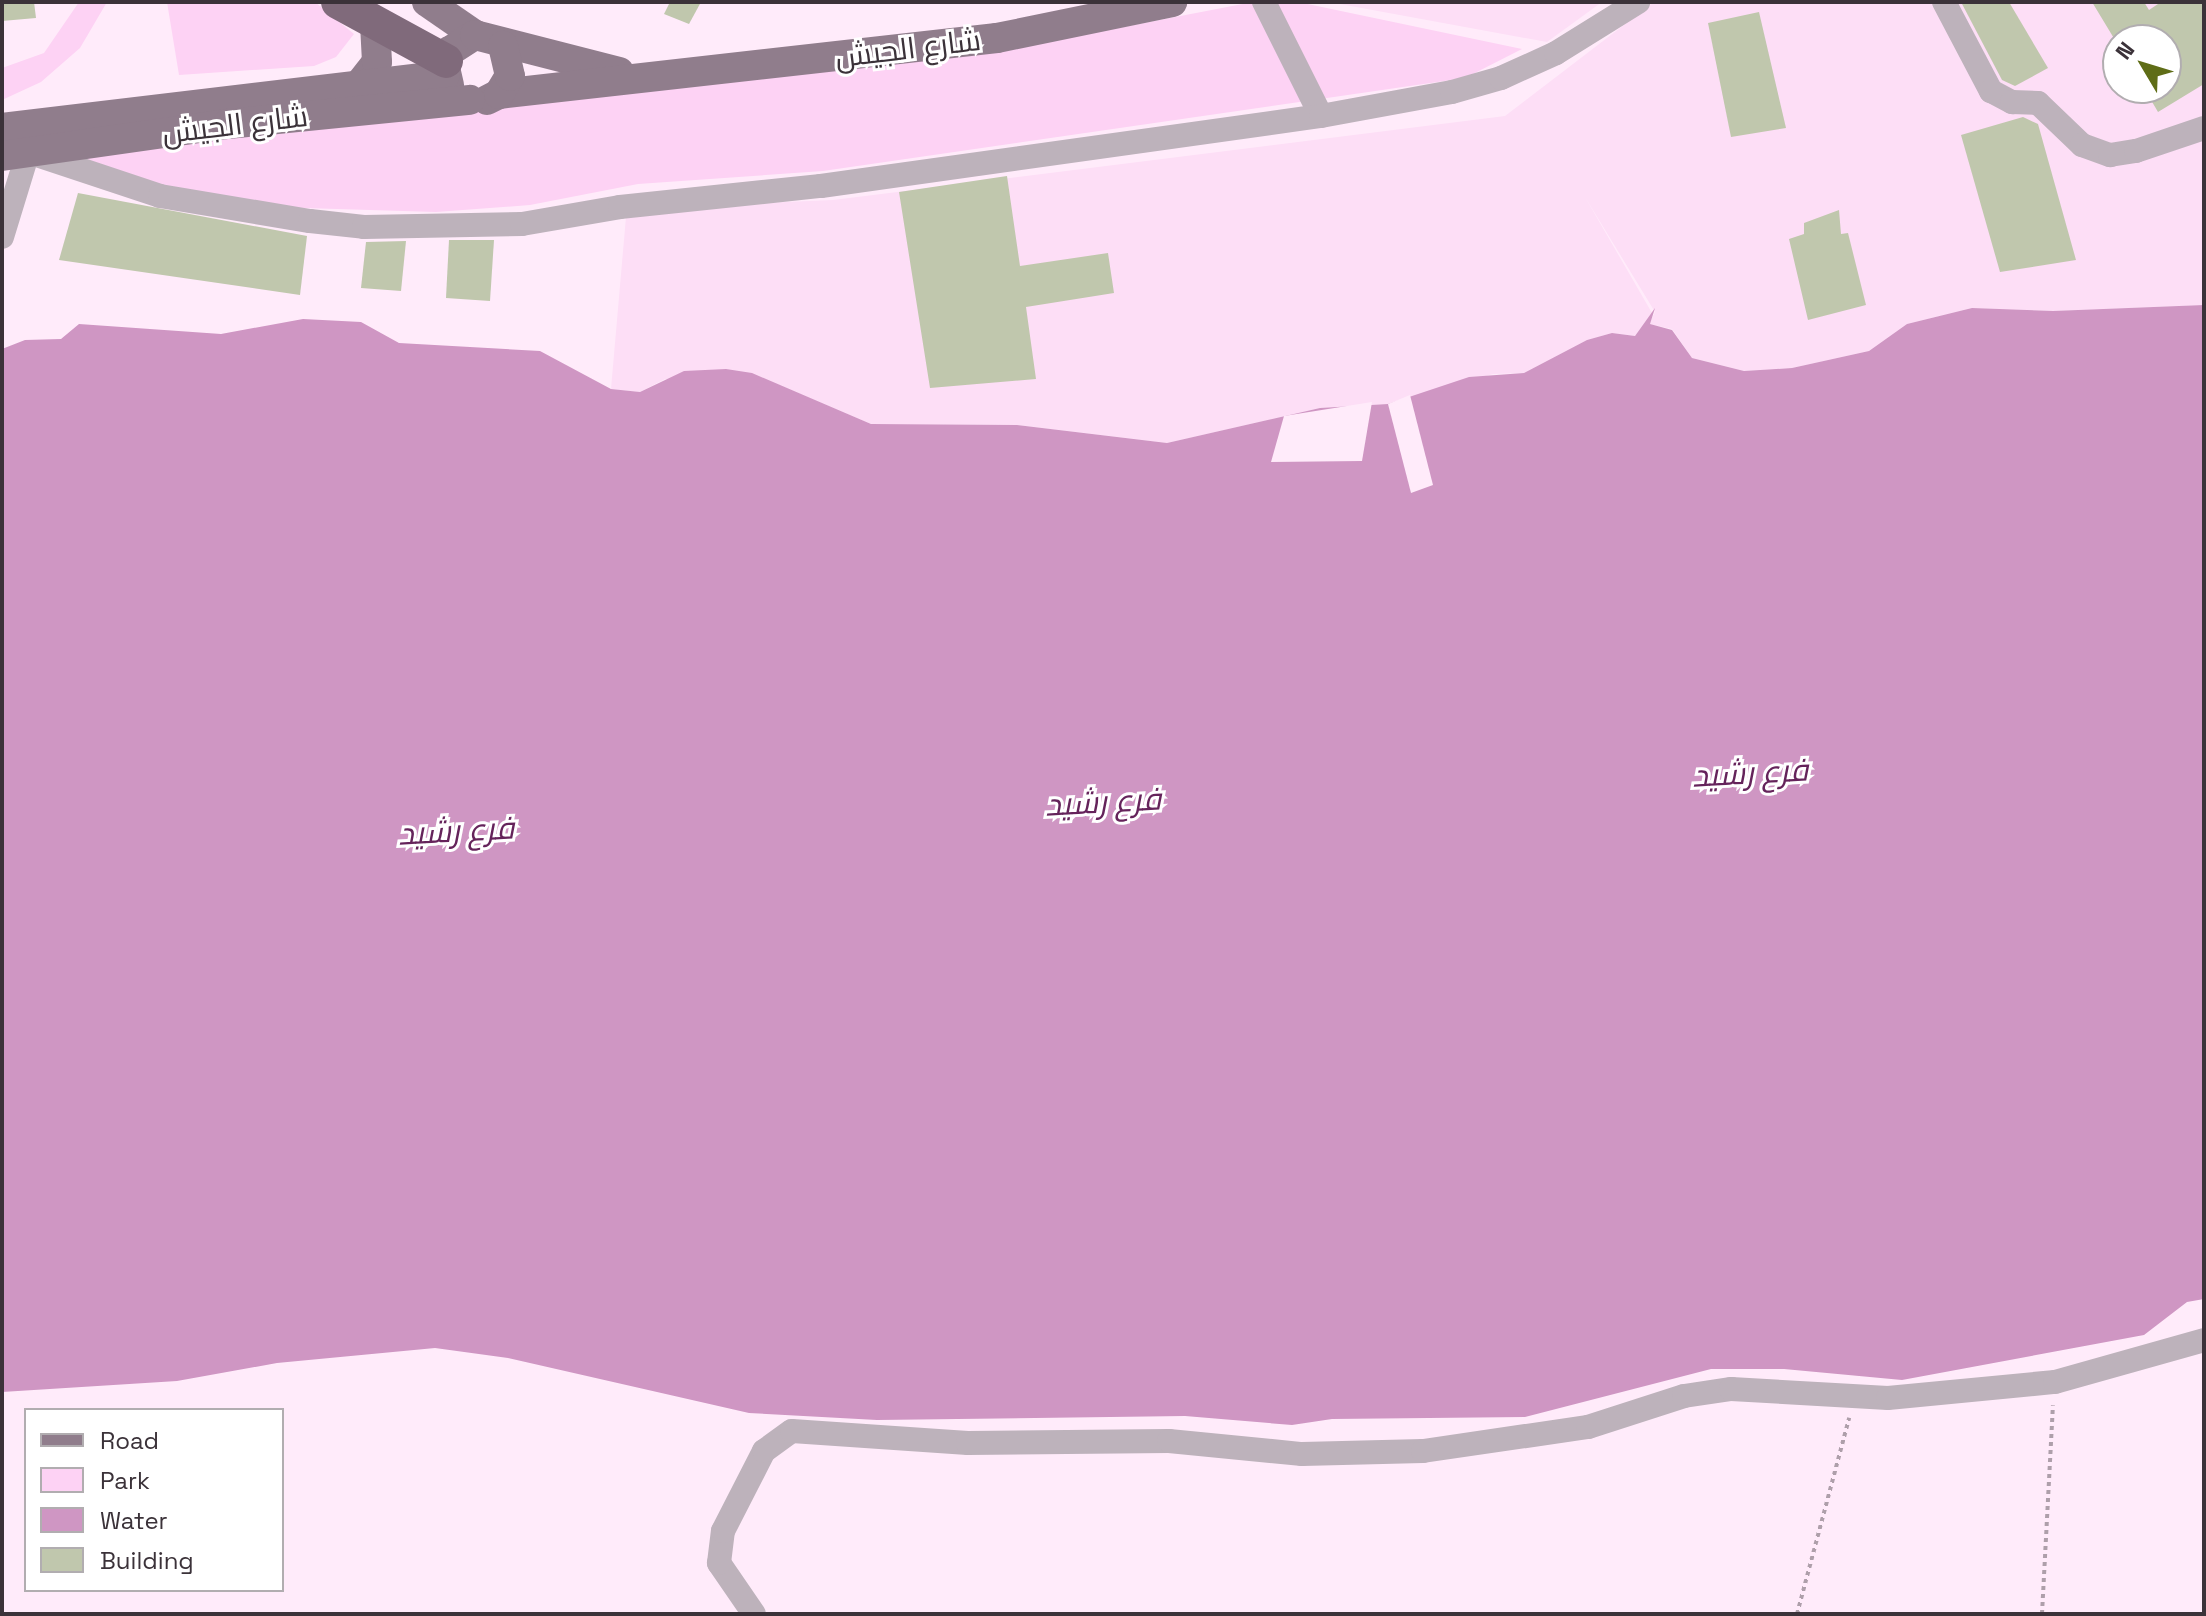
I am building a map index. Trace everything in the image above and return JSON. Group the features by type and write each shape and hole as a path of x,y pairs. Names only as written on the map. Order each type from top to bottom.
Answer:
{"highway":[{"path":"338,2 446,68"}],"main road":[{"path":"427,2 475,35 503,46 511,66 499,94 470,100 454,91 446,68 456,43 475,35"},
{"name":"شارع الجيش","path":"499,94 997,38 1172,2"},
{"path":"359,85 377,62 375,24"},
{"name":"شارع الجيش","path":"503,46 641,77"},
{"name":"شارع الجيش","path":"2,128 359,85 446,68"},
{"name":"شارع الجيش","path":"15,154 228,124 470,100"}],"street":[{"path":"1264,2 1321,116"},
{"path":"2,237 15,154 175,199 351,225 472,227 821,186 1321,116 1501,78 1556,53 1638,2"},
{"path":"1944,2 1991,91 2012,102 2038,103 2082,145 2110,155 2136,151 2204,128"},
{"path":"754,1614 719,1563 723,1531 764,1451 792,1431 968,1443 1169,1441 1372,1454 1588,1427 1684,1396 1731,1389 1855,1396 1922,1396 2055,1382 2204,1340"}],"path":[{"path":"2042,1614 2055,1382"},
{"path":"1797,1614 1855,1396"}],"shaded area":[{"path":"1329,2 1602,2 1547,42"},
{"path":"1654,2 2204,2 2204,305 2053,311 1972,308 1907,324 1869,351 1792,368 1744,371 1692,358 1672,329 1649,324 1655,312 1585,197 1652,313 1635,336 1612,333 1587,340 1524,373 1493,374 1388,404 1320,408 1167,443 1017,425 871,424 777,384 665,379 640,392 611,389 626,217 646,208 833,200 1505,116"}],"green space":[{"path":"79,2 107,2 80,48 41,82 2,100 2,68 44,53"},
{"path":"167,2 315,2 354,34 336,57 314,66 179,75"},
{"path":"1253,2 1298,2 1522,49 1465,78 823,171 638,184 530,205 436,212 206,205 60,153 1082,35"}],"water":[{"name":"فرع رشيد","path":"2204,305 2204,1299 2187,1302 2144,1335 1902,1380 1784,1369 1711,1369 1525,1417 1332,1419 1292,1425 1185,1416 877,1420 749,1413 508,1358 435,1348 277,1363 177,1381 2,1392 2,349 25,340 61,339 79,324 221,334 303,319 361,322 399,343 540,351 611,389 640,392 684,371 726,369 752,373 871,424 1017,425 1167,443 1320,408 1388,404 1469,377 1524,373 1587,340 1612,333 1635,336 1655,308 1650,324 1672,330 1692,358 1744,371 1792,368 1869,351 1907,324 1972,308 2053,311"}],"pier":[{"path":"1410,395 1433,485 1411,493 1388,404"},
{"path":"1372,402 1362,461 1271,462 1284,416"}],"building":[{"path":"2,2 34,2 36,18 2,21"},
{"path":"670,2 701,2 689,24 664,14"},
{"path":"1961,2 2009,2 2048,68 2015,86 2002,80"},
{"path":"2092,2 2144,2 2149,10 2161,2 2204,2 2204,84 2182,97 2182,24 2105,24"},
{"path":"1759,12 1786,128 1731,137 1708,23"},
{"path":"2153,104 2171,104 2158,112"},
{"path":"2023,117 2038,124 2076,260 2000,272 1961,135"},
{"path":"1007,176 1020,266 1108,253 1114,293 1026,307 1036,379 930,388 899,192"},
{"path":"78,193 307,236 300,295 59,260"},
{"path":"1839,210 1841,234 1848,233 1866,305 1808,320 1789,239 1804,234 1804,223"},
{"path":"449,240 494,240 490,301 446,298"},
{"path":"406,241 401,291 361,288 366,242"}]}
